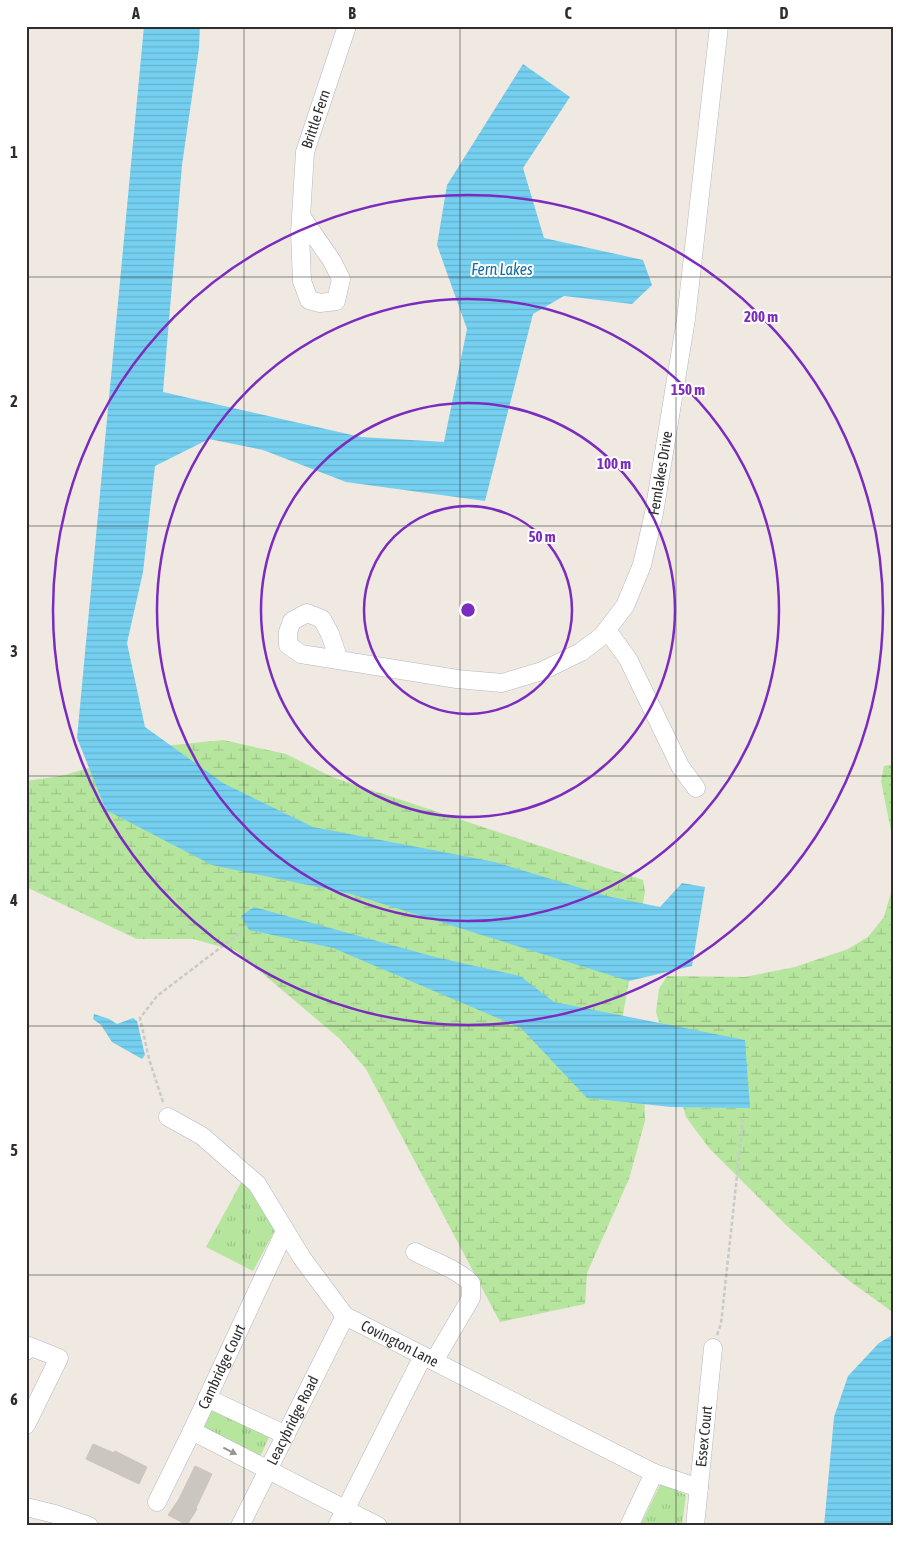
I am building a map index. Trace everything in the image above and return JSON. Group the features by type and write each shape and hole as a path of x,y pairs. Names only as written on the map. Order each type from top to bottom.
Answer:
{"street":[{"name":"Brittle Fern","path":"301,216 305,152 347,26"},
{"name":"Fernlakes Drive","path":"339,660 457,679 502,683 542,671 581,652 602,636 625,606 642,564 654,513 686,319 719,26"},
{"path":"607,630 628,659 680,766 696,788"},
{"name":"Covington Lane","path":"168,1117 202,1136 257,1184 302,1258 345,1316 654,1473 699,1488"},
{"name":"Cambridge Court","path":"156,1502 192,1431 285,1231"},
{"path":"337,1526 428,1358 471,1298 471,1284 466,1278 415,1252"},
{"name":"Leacybridge Road","path":"240,1526 345,1316"},
{"path":"26,1351 29,1346 59,1358 26,1425"},
{"name":"Essex Court","path":"695,1526 713,1348"},
{"path":"207,1398 286,1434"},
{"path":"192,1431 378,1526"},
{"path":"629,1526 654,1473"},
{"path":"26,1507 55,1514 89,1526"}],"path":[{"path":"168,1117 149,1059 140,1018 157,996 241,932"},
{"path":"713,1348 721,1324 743,1120"}],"green space":[{"path":"223,740 286,754 332,777 643,880 645,892 622,1020 644,1083 645,1121 629,1179 587,1273 585,1304 500,1322 366,1069 340,1039 236,951 193,939 137,939 26,887 26,781 61,776 164,746"},
{"path":"894,764 894,846 881,781 884,766"},
{"path":"894,882 894,1313 840,1274 785,1224 709,1148 686,1117 656,1012 659,989 667,976 745,977 795,967 848,949 868,937 884,917"},
{"path":"243,1179 274,1213 275,1230 253,1271 206,1247"},
{"path":"210,1404 271,1433 258,1461 197,1431"},
{"path":"661,1483 686,1495 682,1526 640,1526"}],"water":[{"name":"Fern Lakes","path":"144,26 200,26 199,48 182,165 163,392 361,437 444,442 467,329 437,245 447,185 523,64 570,97 523,168 544,238 643,260 652,285 632,304 564,296 533,314 485,501 346,482 263,450 209,439 155,466 143,572 127,643 145,727 223,783 313,827 495,862 607,896 660,907 682,883 705,887 692,966 629,981 351,894 212,865 106,810 77,738"},
{"path":"254,907 435,957 520,976 554,1002 745,1040 750,1108 671,1107 587,1098 521,1028 333,948 249,930 241,916"},
{"path":"94,1014 117,1024 133,1018 137,1021 145,1055 142,1059 112,1042 101,1025 93,1019"},
{"path":"894,1334 894,1526 824,1526 834,1417 848,1376 879,1343"}],"building":[{"path":"93,1444 114,1453 115,1451 147,1467 139,1484 86,1459"},
{"path":"195,1466 212,1474 197,1509 187,1525 168,1515 179,1499"}]}
